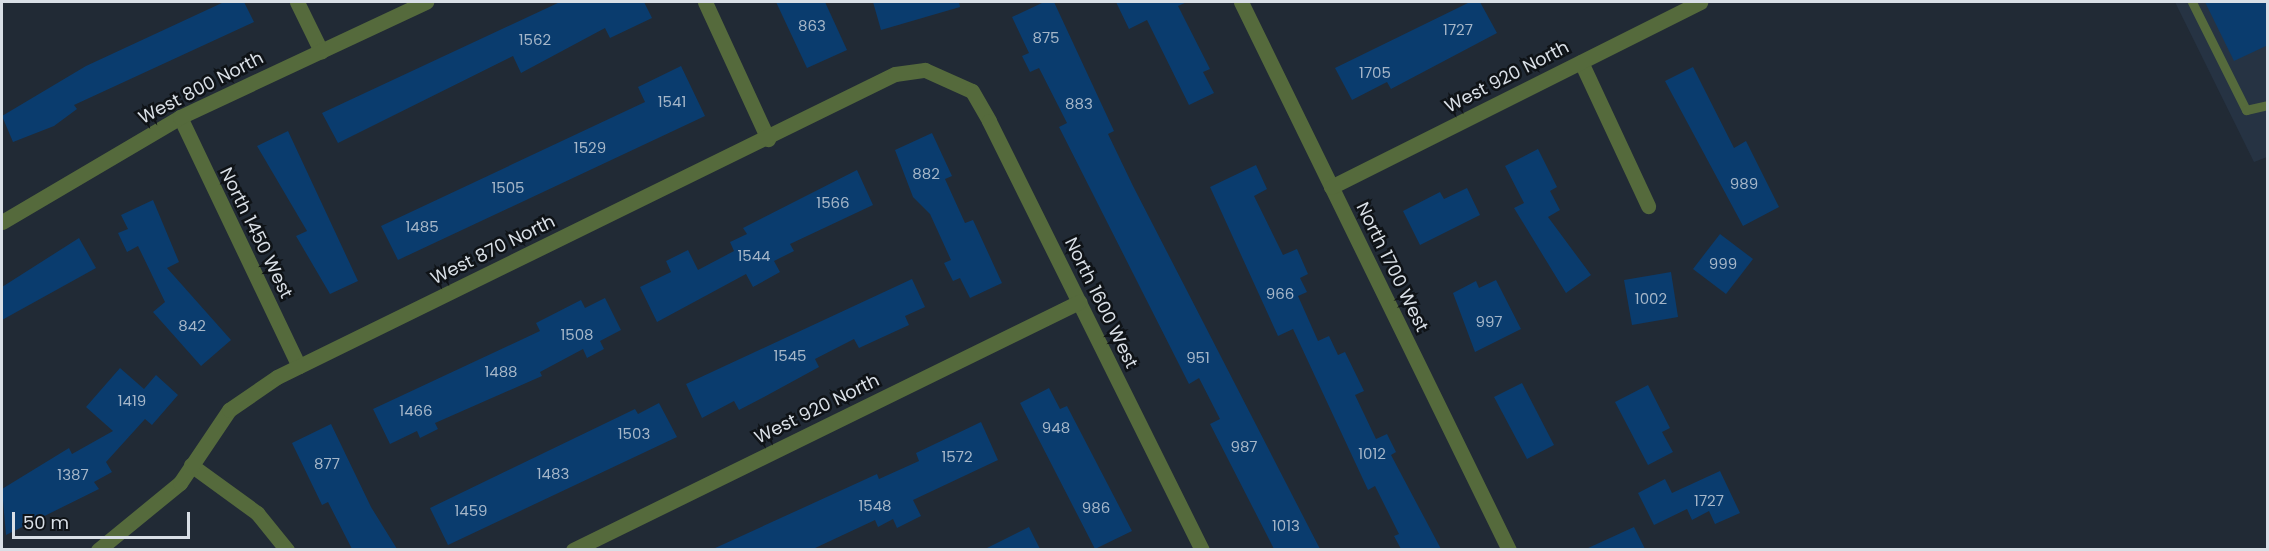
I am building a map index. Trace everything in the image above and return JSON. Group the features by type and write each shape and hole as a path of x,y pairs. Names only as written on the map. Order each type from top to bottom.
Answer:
{"street":[{"path":"297,2 321,51"},
{"name":"West 800 North","path":"2,222 180,117 426,2"},
{"path":"705,2 768,139"},
{"name":"North 1700 West","path":"1241,2 1509,549"},
{"name":"West 920 North","path":"1331,187 1700,2"},
{"path":"1581,62 1648,206"},
{"name":"West 870 North","path":"98,549 151,510 191,465 229,410 299,366 768,139 895,74 926,70 956,82"},
{"name":"North 1600 West","path":"956,82 972,91 989,121 1202,549"},
{"name":"North 1450 West","path":"180,117 299,366"},
{"name":"West 920 North","path":"573,549 1079,302"},
{"path":"191,465 257,513 287,549"}],"lane":[{"path":"2192,2 2246,110 2268,105"}],"shaded area":[{"path":"2175,2 2267,2 2267,157 2254,162"}],"building":[{"path":"224,2 244,2 254,22 74,105 77,109 54,126 13,142 2,116 86,66"},
{"path":"560,2 644,2 652,18 610,38 605,28 521,73 513,56 338,143 322,113"},
{"path":"776,2 825,2 847,50 807,68"},
{"path":"873,2 959,2 960,7 881,30"},
{"path":"1044,2 1054,2 1114,131 1108,134 1133,186 1320,549 1274,549 1210,424 1220,419 1199,378 1189,384 1059,127 1067,123 1039,68 1030,72 1022,56 1029,53 1012,17"},
{"path":"1116,2 1187,2 1178,6 1210,69 1203,72 1214,93 1189,105 1147,20 1129,29"},
{"path":"1470,2 1480,2 1497,33 1391,89 1387,82 1352,100 1335,68"},
{"path":"2205,2 2268,2 2268,45 2234,61"},
{"path":"681,66 705,116 398,260 381,226 645,102 638,87"},
{"path":"1693,67 1734,148 1746,141 1779,207 1743,226 1665,81"},
{"path":"288,131 358,281 330,294 296,236 307,231 257,146"},
{"path":"932,133 952,176 945,179 965,223 973,220 1002,283 970,298 960,278 953,281 944,263 951,260 930,214 913,197 895,150"},
{"path":"1538,149 1557,187 1550,191 1560,210 1548,217 1591,275 1566,293 1514,208 1524,203 1505,166"},
{"path":"1256,165 1267,189 1254,196 1283,255 1297,249 1308,274 1300,278 1307,292 1298,296 1318,341 1329,336 1338,355 1345,352 1364,391 1355,395 1376,439 1387,434 1396,452 1391,455 1441,549 1401,549 1394,536 1399,534 1375,486 1368,490 1293,329 1278,336 1210,187"},
{"path":"857,170 873,205 790,244 794,251 774,261 780,272 753,287 746,274 657,322 640,287 671,272 666,261 688,250 698,270 734,251 730,242 747,234 743,228"},
{"path":"1467,188 1480,215 1420,245 1403,211 1440,192 1444,199"},
{"path":"153,200 179,262 167,268 231,340 201,366 153,312 165,302 138,246 127,252 118,233 128,229 121,215"},
{"path":"1720,234 1753,259 1726,294 1693,269"},
{"path":"79,238 96,268 2,320 2,287"},
{"path":"1671,272 1678,317 1632,325 1624,280"},
{"path":"912,279 925,307 905,316 909,325 859,348 854,339 815,359 819,367 739,410 734,401 702,418 686,384"},
{"path":"1496,280 1521,329 1475,352 1453,293 1476,281 1479,288"},
{"path":"605,298 621,330 600,341 604,349 587,358 583,349 540,372 542,376 435,423 438,429 420,438 417,431 390,444 373,409 540,331 536,323 581,300 585,308"},
{"path":"120,368 144,389 156,375 178,395 152,425 145,419 106,462 112,472 94,482 99,489 6,535 2,489 69,448 72,454 113,431 86,407"},
{"path":"1522,383 1554,445 1527,459 1494,397"},
{"path":"1648,385 1670,428 1662,432 1673,452 1648,465 1615,402"},
{"path":"1049,388 1060,409 1067,406 1132,531 1095,549 1020,403"},
{"path":"659,403 677,437 448,545 430,508 635,409 638,414"},
{"path":"981,422 998,460 913,500 921,516 897,528 893,519 878,527 875,520 813,549 713,549 877,474 879,479 919,461 916,453"},
{"path":"331,424 371,507 397,549 352,549 328,502 322,505 292,443"},
{"path":"1720,471 1740,513 1715,524 1709,511 1692,520 1687,509 1654,525 1638,493 1665,479 1672,493"},
{"path":"1029,527 1040,549 985,549"},
{"path":"1634,527 1645,549 1586,549"}]}
